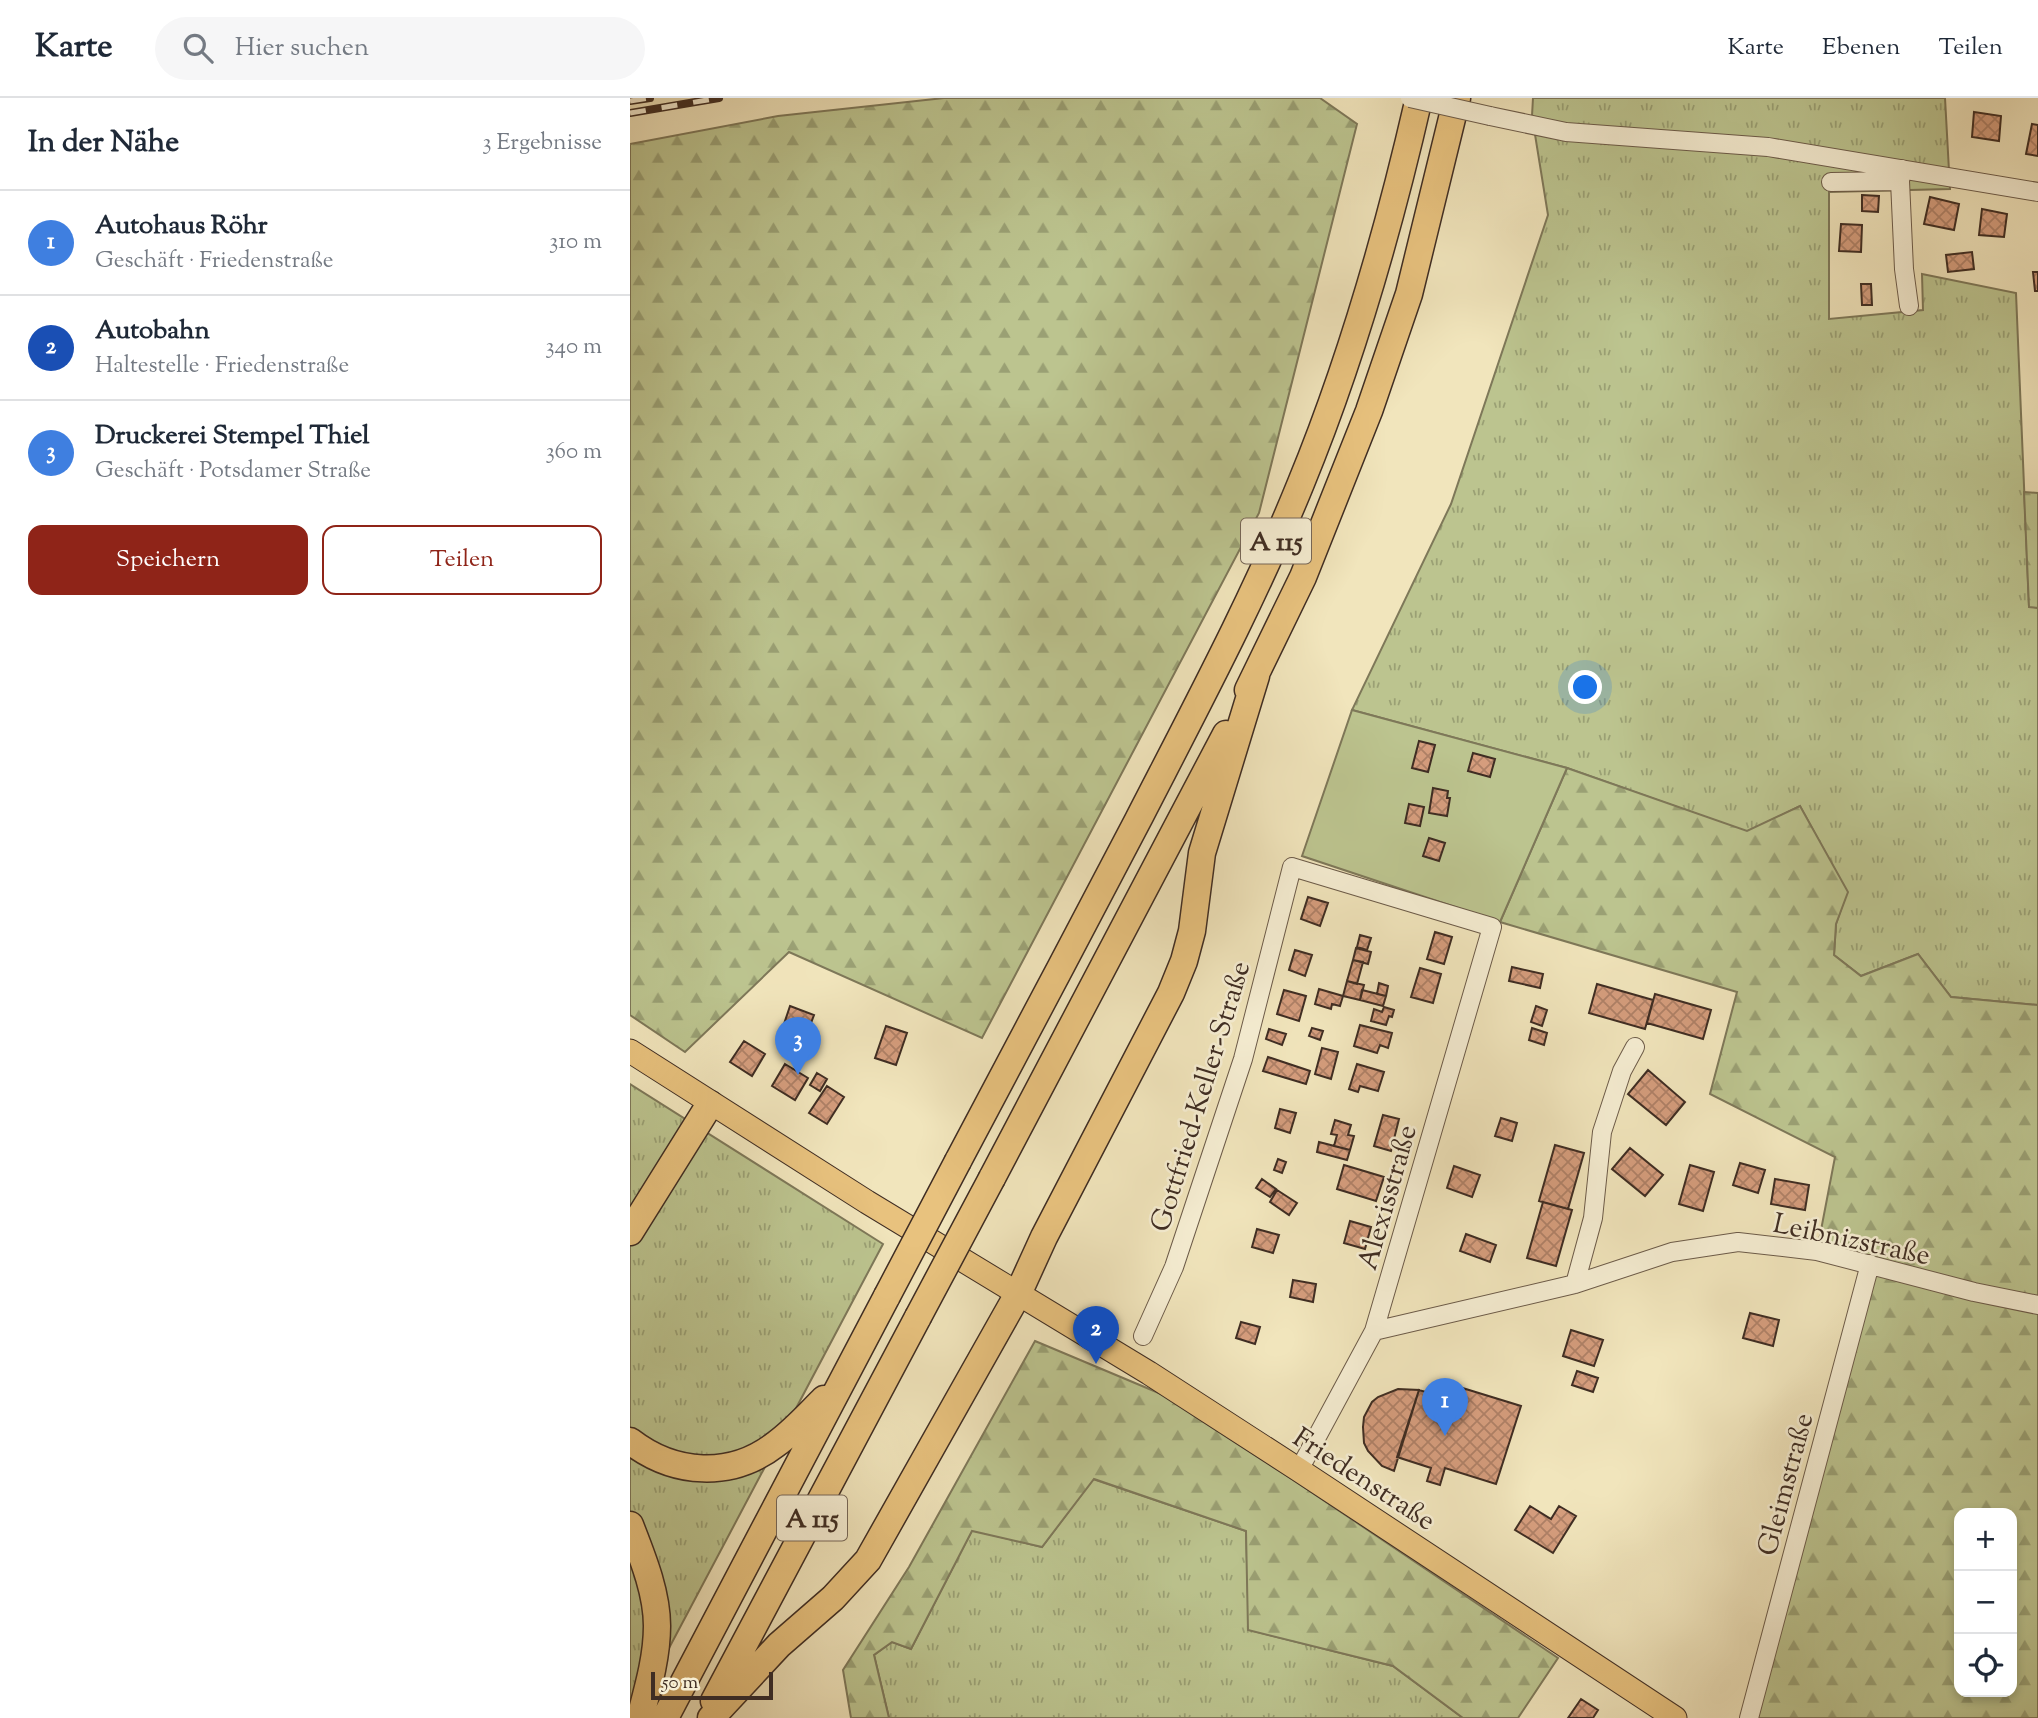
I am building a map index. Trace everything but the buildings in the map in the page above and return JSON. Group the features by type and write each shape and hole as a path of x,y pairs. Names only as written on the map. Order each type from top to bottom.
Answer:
{"highway":[{"name":"A 115","path":"665,1718 1186,728 1278,538 1306,470 1359,320 1387,226 1419,98"},
{"name":"A 115","path":"705,1718 1256,676 1303,577 1369,411 1409,294 1457,98"},
{"path":"711,1718 779,1645 833,1598 867,1560 1018,1294 1044,1237 1171,993 1184,961 1192,931 1202,853 1256,676"},
{"path":"630,1233 710,1104"},
{"path":"630,1441 645,1453 683,1467 710,1469 739,1463 759,1456 778,1444 841,1383"},
{"path":"630,1525 646,1571 657,1625 652,1672 640,1718"}],"main road":[{"name":"Friedenstraße","path":"630,1051 844,1188 1105,1346 1299,1469 1675,1718"}],"street":[{"path":"1410,98 1566,132 1768,147 1901,175 2038,192"},
{"path":"1831,182 1901,175"},
{"path":"1901,175 1904,269 1909,306"},
{"name":"Alexisstraße","path":"1292,867 1492,927 1374,1331 1299,1469"},
{"name":"Gottfried-Keller-Straße","path":"1143,1336 1174,1267 1243,1059 1292,867"},
{"path":"1575,1284 1593,1218 1602,1132 1622,1071 1635,1047"},
{"name":"Leibnizstraße","path":"1374,1331 1575,1284 1672,1252 1738,1242 1817,1251 2038,1306"},
{"name":"Gleimstraße","path":"1749,1718 1870,1264"}],"green space":[{"path":"944,98 1320,98 1357,124 1259,513 982,1038 789,952 685,1052 630,1015 630,144 778,116"},
{"path":"1533,98 1945,98 1950,189 1829,192 1829,319 1923,310 1922,274 2016,293 2029,606 2038,608 2038,1005 1951,997 1918,954 1861,976 1834,955 1836,924 1847,892 1800,806 1747,832 1567,768 1352,710 1451,504 1548,215 1532,116"},
{"path":"2024,492 2038,493 2038,608 2029,607"},
{"path":"1352,710 1567,768 1500,922 1302,856"},
{"path":"1567,768 1747,831 1800,806 1848,892 1836,924 1834,955 1861,976 1918,954 1951,997 2038,1005 2038,1718 1749,1718 1870,1264 1817,1251 1835,1157 1710,1094 1737,992 1500,922"},
{"path":"630,1084 883,1244 632,1718 630,1718"},
{"path":"1035,1341 1173,1399 1558,1658 1518,1718 1463,1718 1393,1666 1248,1630 1246,1531 1094,1479 1042,1547 972,1531 911,1649 892,1642 874,1655 889,1718 851,1718 843,1670 909,1567"},
{"path":"1093,1479 1246,1531 1249,1630 1393,1666 1463,1718 889,1718 874,1655 892,1642 911,1649 972,1530 1042,1547"}],"railway":[{"path":"630,101 650,98"},
{"path":"630,113 719,98"}],"place":[{"name":"Druckerei Stempel Thiel","path":"798,1075"},
{"name":"Autobahn","path":"1096,1364"},
{"name":"Autohaus Röhr","path":"1445,1436"}]}
